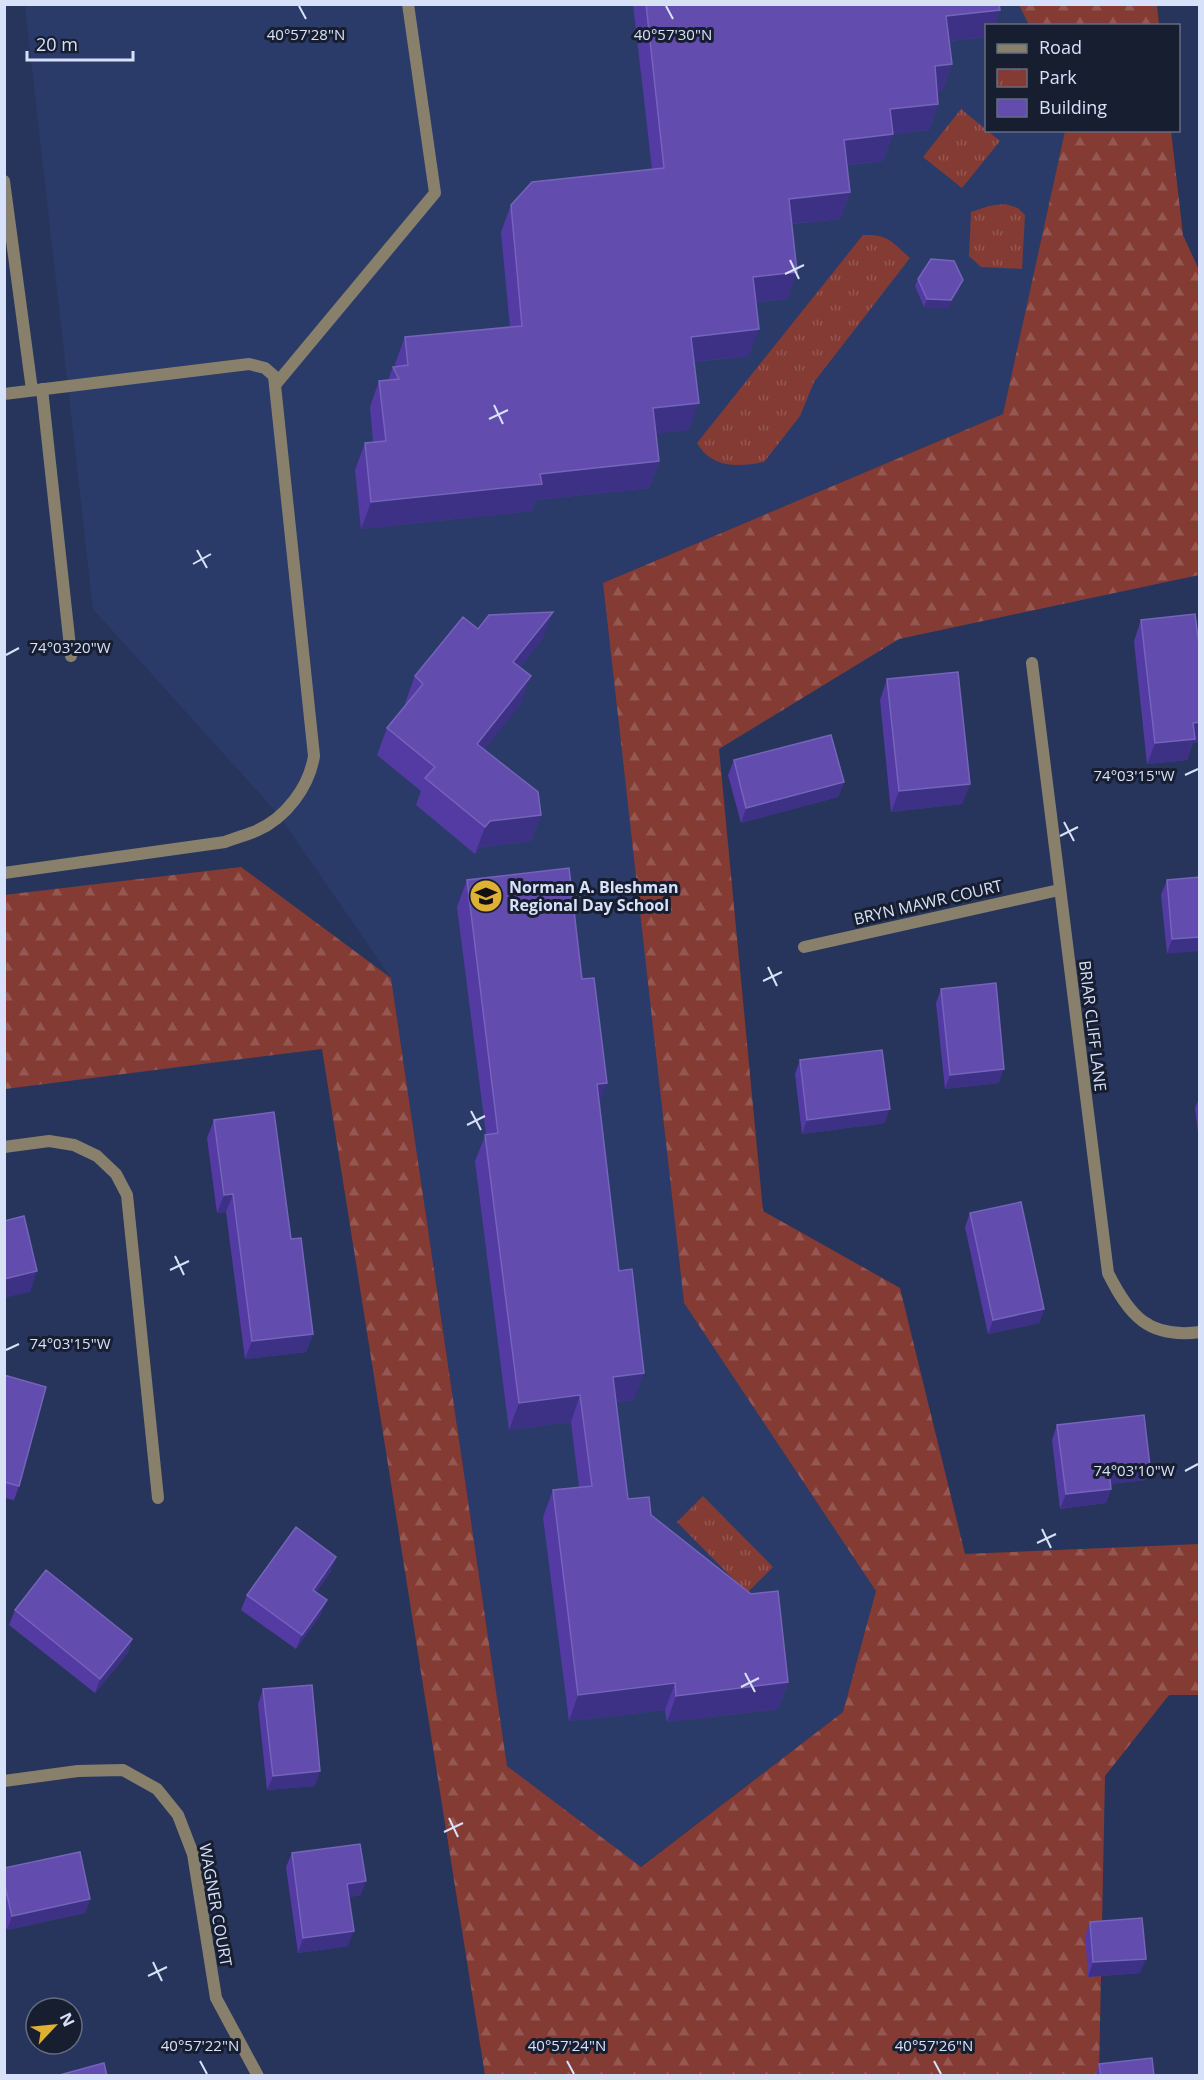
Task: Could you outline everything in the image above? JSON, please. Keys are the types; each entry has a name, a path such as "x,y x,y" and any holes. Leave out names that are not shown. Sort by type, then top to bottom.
{"street":[{"path":"276,384 435,193 408,4"},
{"path":"4,181 37,390 71,656"},
{"path":"4,394 249,364 265,368 274,376 314,756 311,772 300,795 279,815 258,830 225,842 4,873"},
{"name":"BRIAR CLIFF LANE","path":"1032,663 1108,1273 1122,1300 1142,1321 1161,1331 1187,1334 1200,1332"},
{"name":"BRYN MAWR COURT","path":"804,947 1059,890"},
{"path":"4,1147 49,1141 74,1145 97,1156 116,1174 127,1195 158,1498"},
{"name":"WAGNER COURT","path":"4,1781 78,1770 123,1770 157,1789 178,1815 193,1854 216,1998 258,2076"}],"shaded area":[{"name":"Norman A. Bleshman Regional Day School","path":"25,5 1019,5 1028,24 985,24 985,132 1065,132 1003,414 603,583 684,1303 876,1591 843,1712 640,1867 507,1766 391,978 279,815 93,609"}],"green space":[{"path":"1019,5 1157,5 1159,24 1028,24"},
{"path":"961,109 985,129 985,132 989,132 1000,141 962,188 923,157"},
{"path":"1065,132 1171,132 1183,235 1199,270 1199,575 899,639 719,749 763,1211 900,1288 965,1554 1199,1544 1199,1695 1169,1695 1105,1776 1099,2075 485,2075 322,1049 5,1089 4,895 241,867 391,978 507,1766 641,1867 843,1712 876,1591 684,1303 603,583 1003,414"},
{"path":"1005,204 1018,208 1025,215 1022,269 981,267 969,256 971,212"},
{"path":"863,235 884,238 894,243 910,258 814,382 800,416 764,462 736,465 710,458 697,443"},
{"path":"703,1496 773,1567 747,1593 677,1522"}],"building":[{"path":"646,4 999,4 1000,10 946,16 952,64 935,66 938,104 890,109 893,134 844,140 850,192 789,199 797,272 753,277 759,329 691,337 699,403 653,408 659,461 540,474 542,484 371,502 365,443 386,441 379,381 399,379 393,367 408,365 405,337 522,326 511,205 532,182 664,168"},
{"path":"931,259 954,261 963,280 951,300 927,299 918,279"},
{"path":"553,612 513,662 531,676 477,744 538,792 541,815 490,821 485,827 425,778 435,767 387,728 423,684 415,676 463,617 478,629 489,615"},
{"path":"1195,614 1200,653 1200,722 1193,723 1195,739 1155,743 1141,620"},
{"path":"958,672 970,784 899,791 887,679"},
{"path":"831,735 844,782 746,808 734,760"},
{"path":"569,868 582,979 594,978 607,1083 597,1084 619,1271 632,1269 644,1373 613,1377 628,1499 649,1497 651,1515 751,1594 778,1591 788,1682 676,1696 675,1683 578,1695 553,1490 592,1486 580,1395 519,1403 485,1135 498,1133 467,880"},
{"path":"1200,877 1200,937 1172,939 1167,880"},
{"path":"996,983 1004,1069 950,1075 941,989"},
{"path":"882,1050 890,1109 807,1120 800,1060"},
{"path":"274,1112 291,1239 301,1238 313,1334 252,1341 233,1194 224,1195 214,1120"},
{"path":"1021,1202 1044,1309 993,1320 970,1213"},
{"path":"24,1216 37,1271 4,1279 4,1221"},
{"path":"4,1375 46,1387 19,1486 4,1482"},
{"path":"1144,1415 1150,1466 1109,1471 1111,1489 1066,1494 1057,1425"},
{"path":"296,1527 336,1557 313,1590 327,1600 302,1635 247,1595"},
{"path":"46,1570 132,1639 100,1679 15,1610"},
{"path":"312,1685 320,1771 273,1776 263,1689"},
{"path":"360,1844 366,1881 347,1884 354,1931 303,1938 292,1853"},
{"path":"80,1852 90,1899 12,1916 4,1882 4,1868"},
{"path":"1142,1918 1146,1959 1093,1962 1090,1922"},
{"path":"1152,2058 1154,2076 1101,2076 1099,2064"},
{"path":"104,2063 107,2076 56,2076"}],"place":[{"name":"Norman A. Bleshman Regional Day School","path":"486,896"}]}
